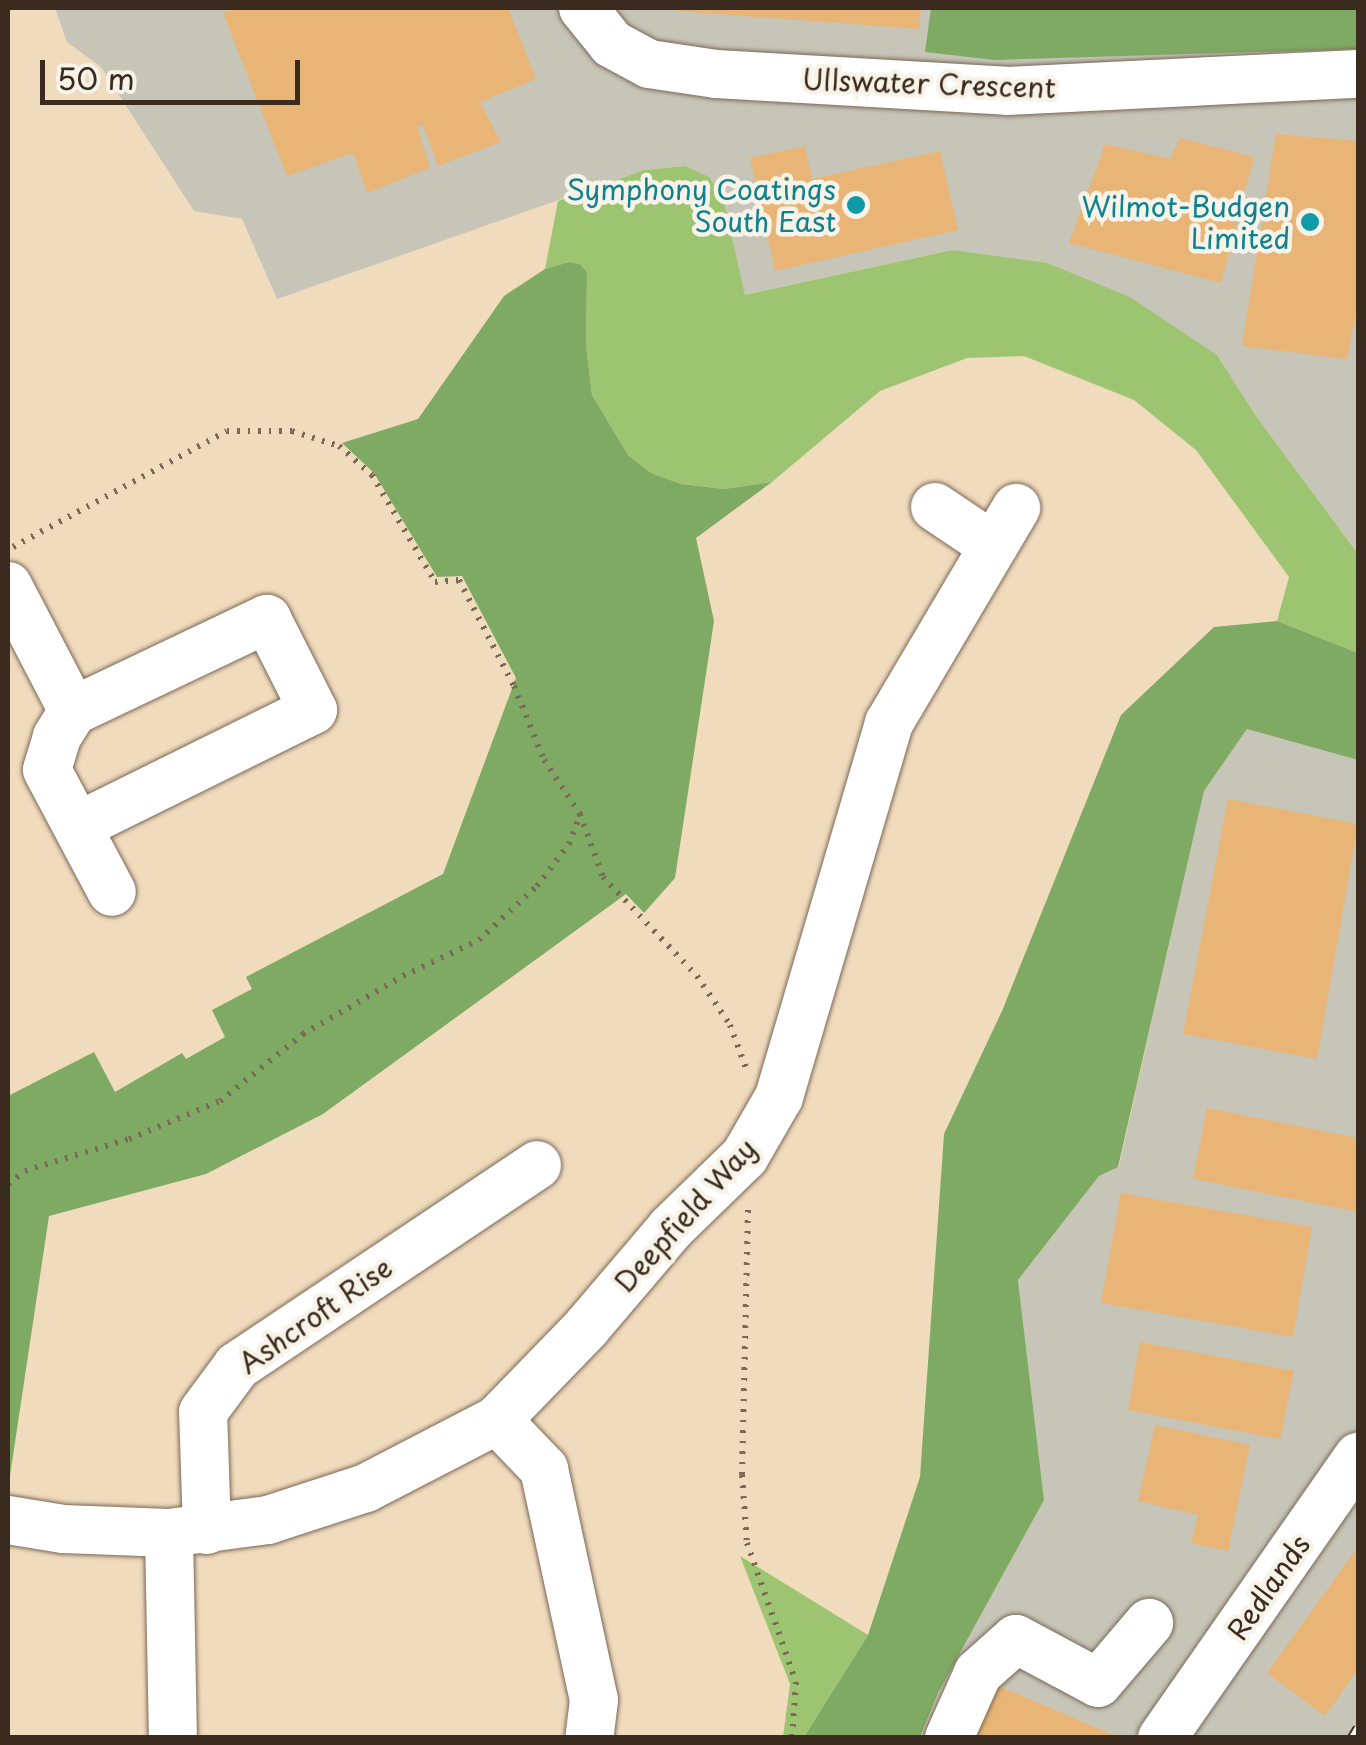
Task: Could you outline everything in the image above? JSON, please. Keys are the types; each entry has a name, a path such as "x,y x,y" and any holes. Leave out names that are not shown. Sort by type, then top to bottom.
{"street":[{"name":"Ullswater Crescent","path":"584,8 612,44 649,64 716,74 1006,91 1358,74"},
{"name":"Deepfield Way","path":"8,1520 63,1529 188,1531 268,1520 366,1488 497,1420 586,1328 671,1228 745,1156 778,1097 890,724 1005,527 935,507"},
{"path":"8,586 73,711"},
{"path":"78,826 313,710 267,619 73,711 57,737 47,770 112,892"},
{"name":"Ashcroft Rise","path":"173,1738 188,1531 203,1412 237,1366 538,1165"},
{"path":"497,1420 544,1469 594,1700 589,1738"},
{"name":"Redlands","path":"1169,1727 1358,1457"},
{"path":"949,1738 978,1673 1016,1638 1098,1683 1149,1624"}],"path":[{"path":"8,550 227,430 292,431 338,446 372,475 435,582 459,580 514,686 544,760 580,814 604,877 697,976 730,1024 746,1066 746,1084"},
{"path":"8,1184 25,1171 128,1139 220,1101 302,1034 403,976 479,940 537,886 569,844 580,814"},
{"path":"745,1156 751,1254 742,1475 748,1543 796,1682 792,1738"}],"shaded area":[{"path":"55,8 1358,8 1358,554 1256,416 1217,355 952,250 745,295 723,197 685,166 644,170 277,299 242,219 194,211 101,67 67,42"},
{"path":"1247,729 1358,760 1358,1737 920,1738 938,1693 1044,1500 1018,1280 1099,1176 1119,1166 1204,791"}],"green space":[{"path":"931,8 1358,8 1358,49 995,60 925,52"},
{"path":"685,166 709,177 723,197 745,295 952,250 1047,263 1130,297 1217,355 1256,416 1358,554 1358,653 1277,621 1289,577 1196,450 1134,400 1024,356 967,358 880,391 772,482 724,489 681,484 651,473 628,455 592,395 586,345 587,273 569,262 545,269 558,201 644,170"},
{"path":"569,262 581,265 587,273 586,345 592,395 628,455 651,473 681,484 724,489 772,482 696,538 714,621 675,878 644,913 626,894 323,1114 206,1174 49,1216 8,1489 8,1096 94,1052 115,1092 182,1053 186,1059 225,1037 212,1010 252,989 246,977 443,874 516,678 462,576 437,577 374,473 342,443 418,419 504,296 545,269"},
{"path":"1277,621 1358,653 1358,760 1247,729 1204,791 1118,1167 1099,1176 1018,1280 1044,1500 938,1693 920,1737 804,1737 868,1635 920,1477 944,1134 1002,1011 1121,715 1214,627"},
{"path":"740,1556 868,1635 804,1737 783,1737 790,1684"}],"building":[{"path":"237,8 508,8 536,79 480,102 501,142 438,166 423,125 417,126 430,168 367,193 353,153 287,176 223,13"},
{"path":"677,8 921,8 919,29"},
{"name":"Wilmot-Budgen Limited","path":"1276,134 1358,141 1358,302 1347,359 1242,346"},
{"path":"1180,138 1254,157 1221,283 1069,243 1105,144 1170,159"},
{"name":"Symphony Coatings South East","path":"805,146 812,179 940,151 958,230 775,271 750,158"},
{"path":"1228,799 1358,824 1317,1059 1183,1034"},
{"path":"1207,1108 1358,1138 1358,1212 1193,1179"},
{"path":"1121,1193 1312,1227 1293,1337 1101,1303"},
{"path":"1140,1342 1294,1371 1280,1439 1128,1410"},
{"path":"1155,1425 1250,1445 1228,1551 1191,1543 1198,1515 1138,1501"},
{"path":"1358,1547 1358,1669 1325,1716 1267,1673"},
{"path":"985,1680 1111,1734 1110,1738 960,1738"}],"railway":[{"path":"1352,1738 1358,1728"}],"place":[{"name":"Symphony Coatings South East","path":"856,205"},
{"name":"Wilmot-Budgen Limited","path":"1310,222"}]}
